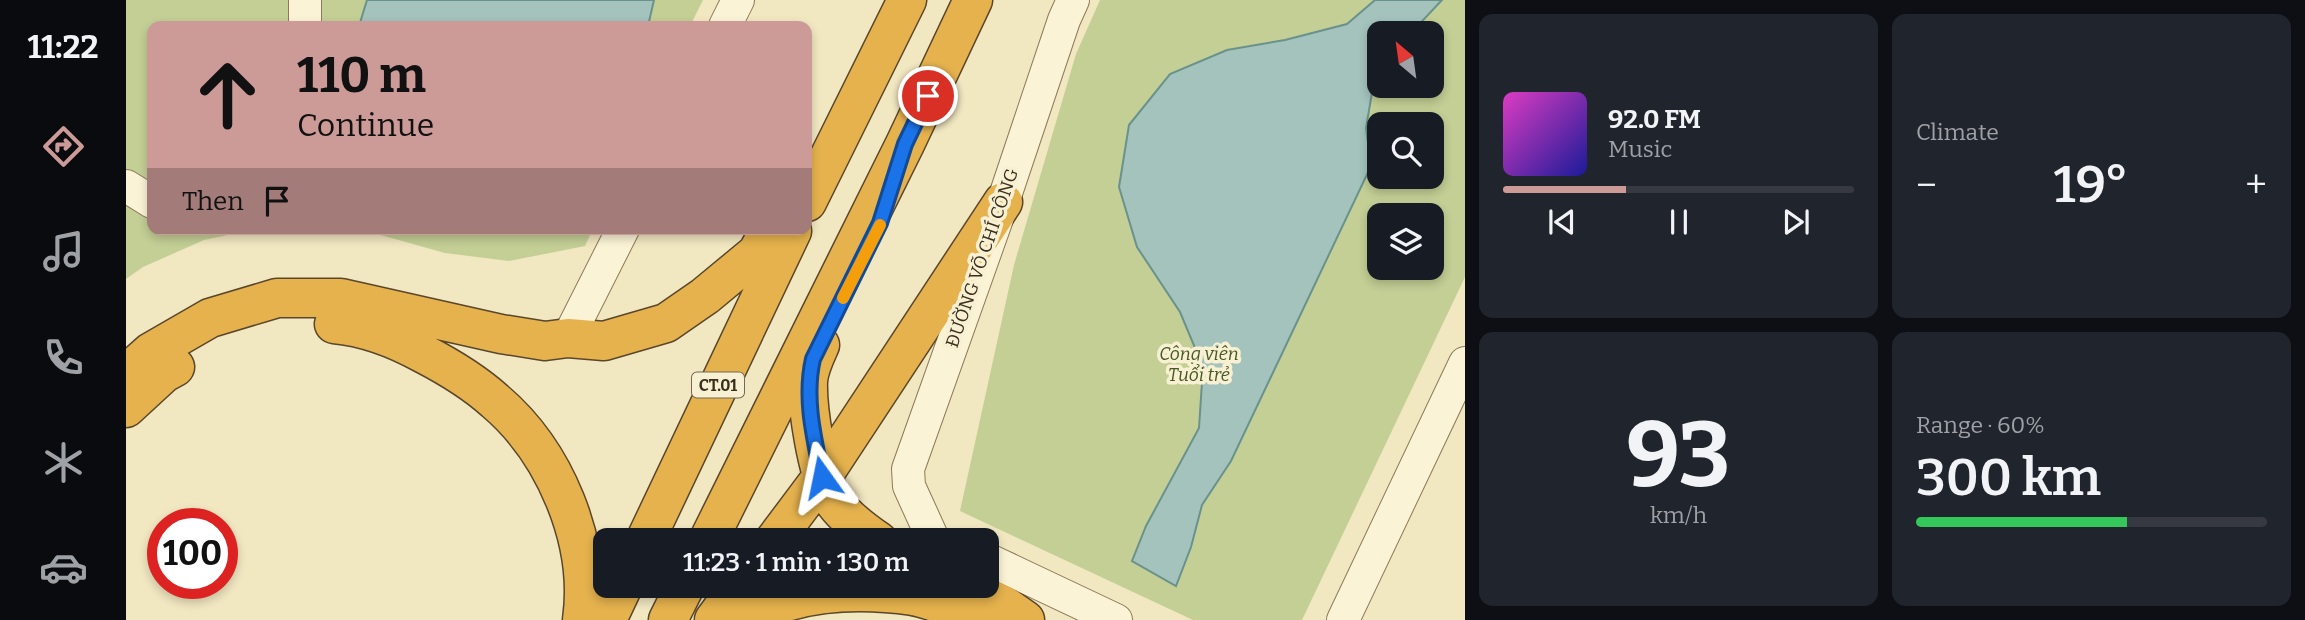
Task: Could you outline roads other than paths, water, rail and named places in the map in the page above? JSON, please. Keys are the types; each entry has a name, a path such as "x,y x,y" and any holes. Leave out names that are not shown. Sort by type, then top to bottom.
{"highway":[{"path":"812,154 854,69 905,0"},
{"path":"812,192 905,0"},
{"path":"714,528 905,144 973,0"},
{"path":"860,528 831,498 822,477 813,437 808,380 813,359 880,223 905,144"},
{"path":"784,528 822,477 1003,202"},
{"path":"126,374 150,352 210,318 276,298 341,298 501,334 545,341 568,338 604,341 666,323 705,296 757,253 768,235"},
{"name":"CT.01","path":"651,528 790,235"},
{"path":"126,408 164,373 217,342 278,323 338,324 394,338 444,364 496,401 534,444 567,503 583,555 582,620"},
{"path":"744,620 762,609 809,595 851,592 915,597 979,620"},
{"path":"607,620 617,598"},
{"path":"668,620 679,598"},
{"path":"714,620 730,598"},
{"path":"988,598 1025,620"}],"street":[{"path":"304,21 305,0"},
{"path":"728,21 738,0"},
{"name":"ĐƯỜNG VÕ CHÍ CÔNG","path":"928,528 909,486 908,469 1073,0"},
{"path":"126,186 147,199"},
{"path":"568,338 620,235"},
{"path":"1343,620 1465,363"},
{"path":"999,565 1116,620"}],"water":[{"path":"367,0 654,0 649,21 361,21"},
{"path":"1375,0 1442,0 1422,21 1367,21 1367,98 1371,98 1366,128 1367,174 1231,461 1202,505 1191,547 1176,586 1132,561 1146,526 1199,428 1203,367 1180,312 1137,247 1119,187 1129,125 1170,74 1227,50 1285,40 1347,24"}],"park label":[{"name":"Công viên Tuổi trẻ","path":"1199,364"}]}
